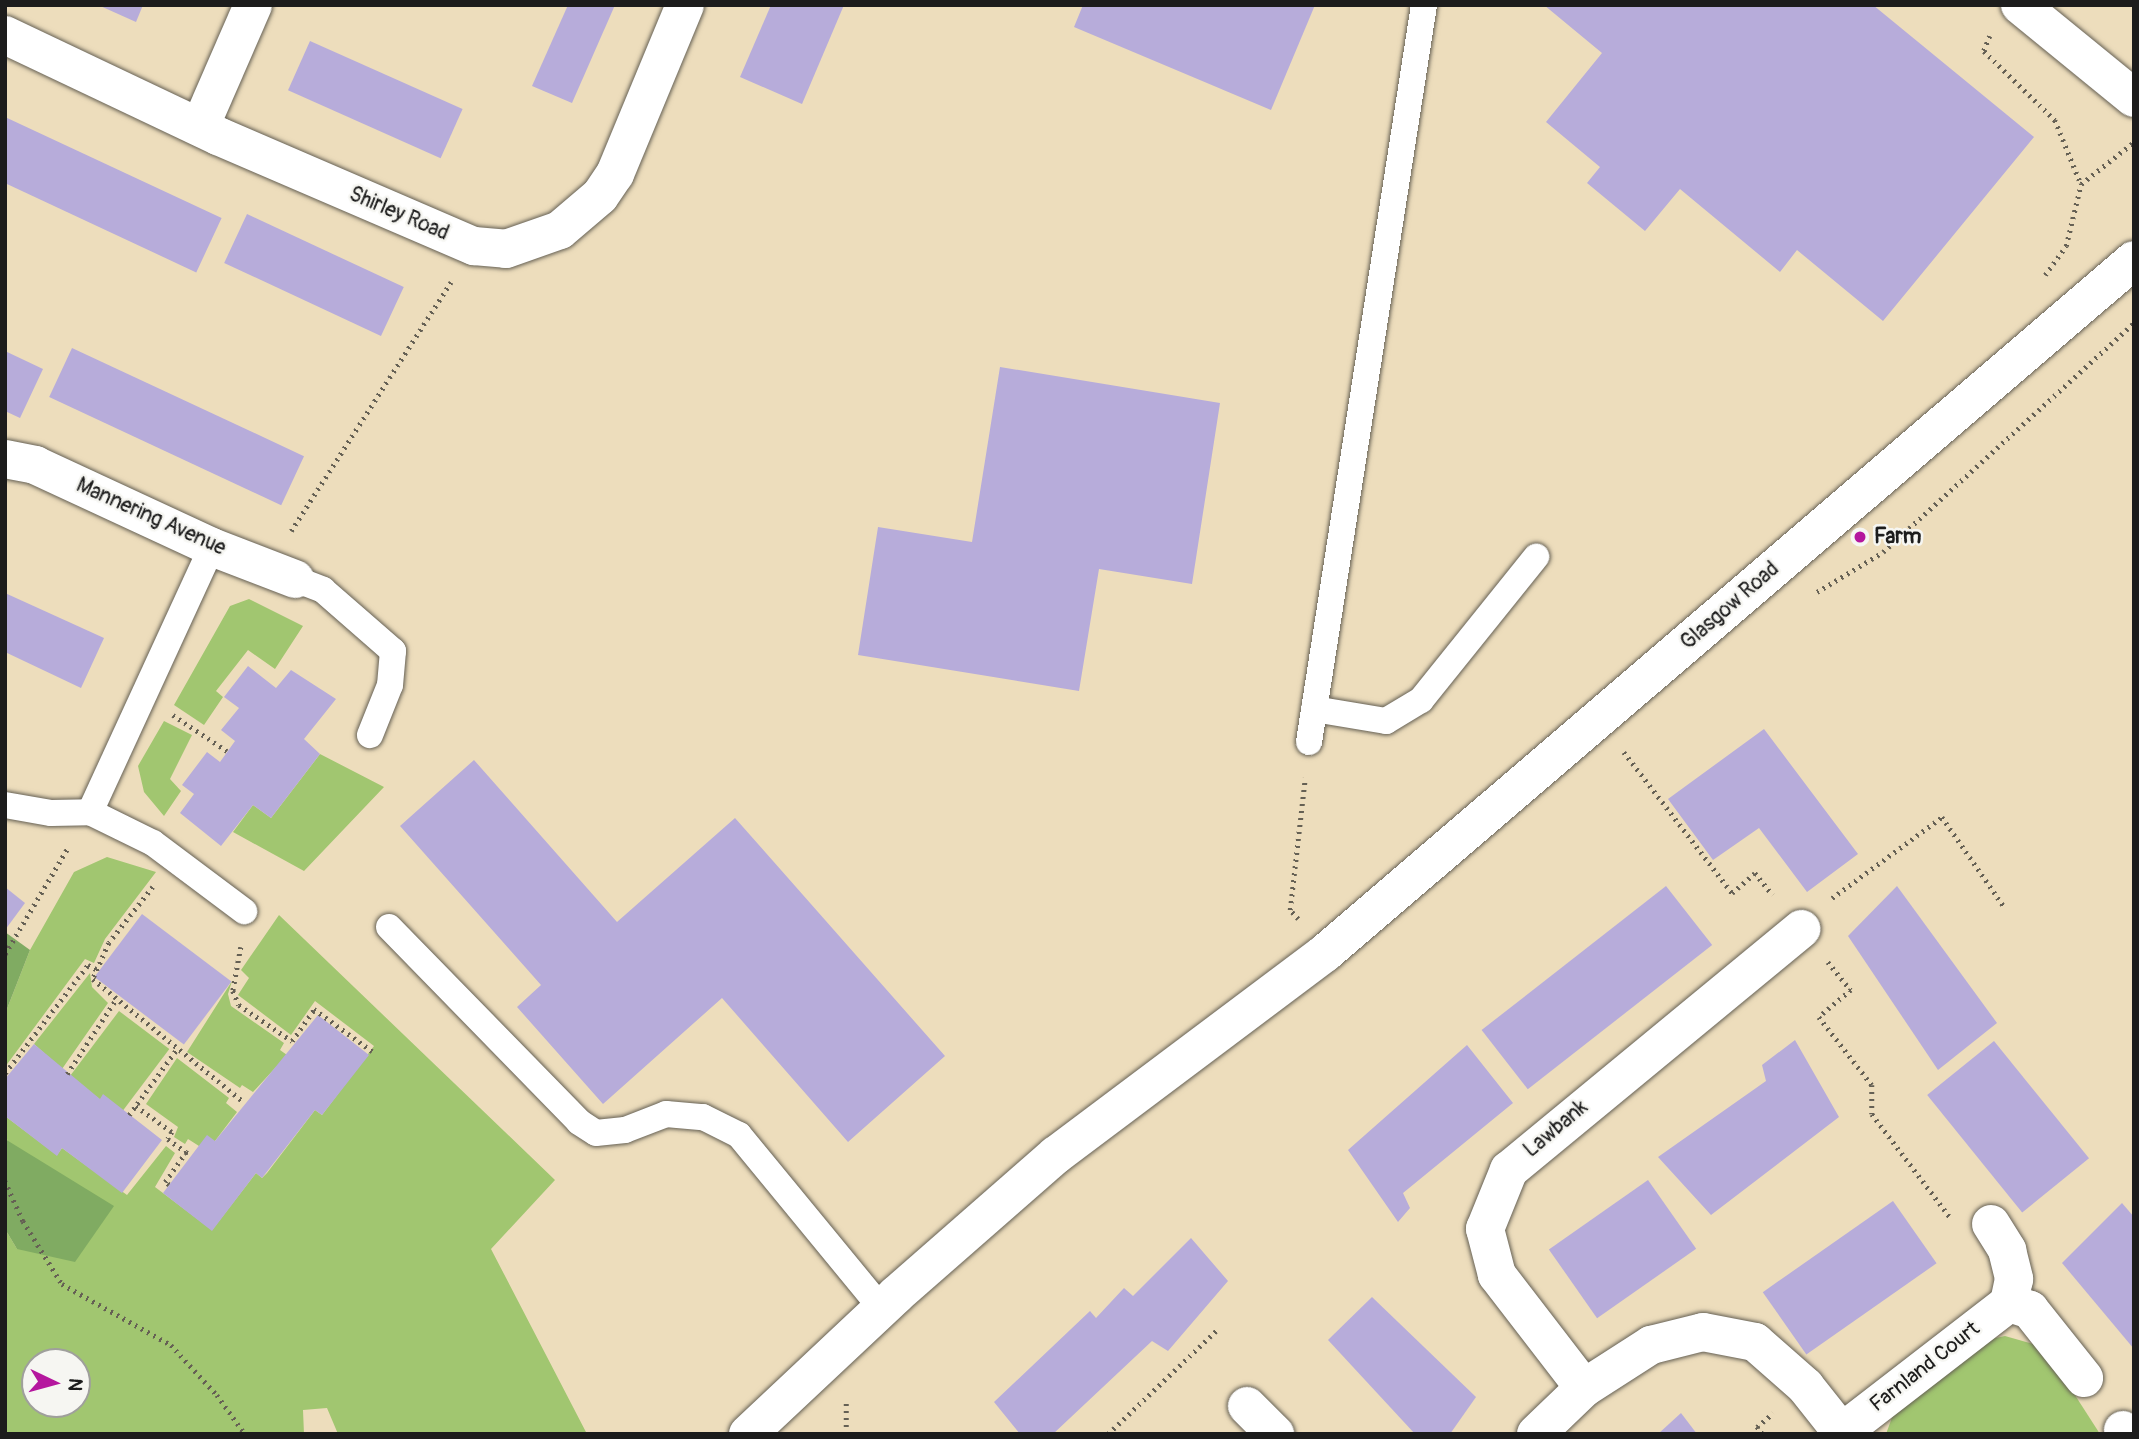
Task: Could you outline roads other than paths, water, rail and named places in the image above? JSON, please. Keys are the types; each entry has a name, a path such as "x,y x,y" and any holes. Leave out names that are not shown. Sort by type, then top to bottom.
{"main road":[{"path":"200,127 253,5"},
{"name":"Shirley Road","path":"5,35 200,127 474,246 506,249 536,241 582,215 600,195 615,174 685,5"},
{"path":"2006,17 2134,98"},
{"name":"Glasgow Road","path":"748,1434 882,1309 1056,1155 1325,953 2134,260"},
{"name":"Mannering Avenue","path":"5,459 35,465 212,547 282,573"},
{"name":"Lawbank","path":"1584,1388 1497,1275 1485,1229 1509,1170 1801,929"},
{"path":"1991,1224 2007,1250 2014,1279 2009,1303 2030,1310 2084,1378"},
{"name":"Farnland Court","path":"1842,1433 2009,1303"},
{"path":"1536,1434 1584,1388 1651,1345 1703,1332 1755,1342 1805,1386 1842,1433"},
{"path":"1247,1406 1275,1434"}],"lane":[{"path":"1309,742 1424,5"},
{"path":"90,812 212,547"},
{"path":"1314,709 1386,720 1421,700 1536,557"},
{"path":"282,573 323,590 393,651 390,685 370,735"},
{"path":"5,805 51,813 90,812 153,842 244,911"},
{"path":"388,927 579,1122 596,1133 625,1130 666,1114 703,1117 740,1135 882,1309"}],"place":[{"name":"Farm","path":"1860,537"}]}
